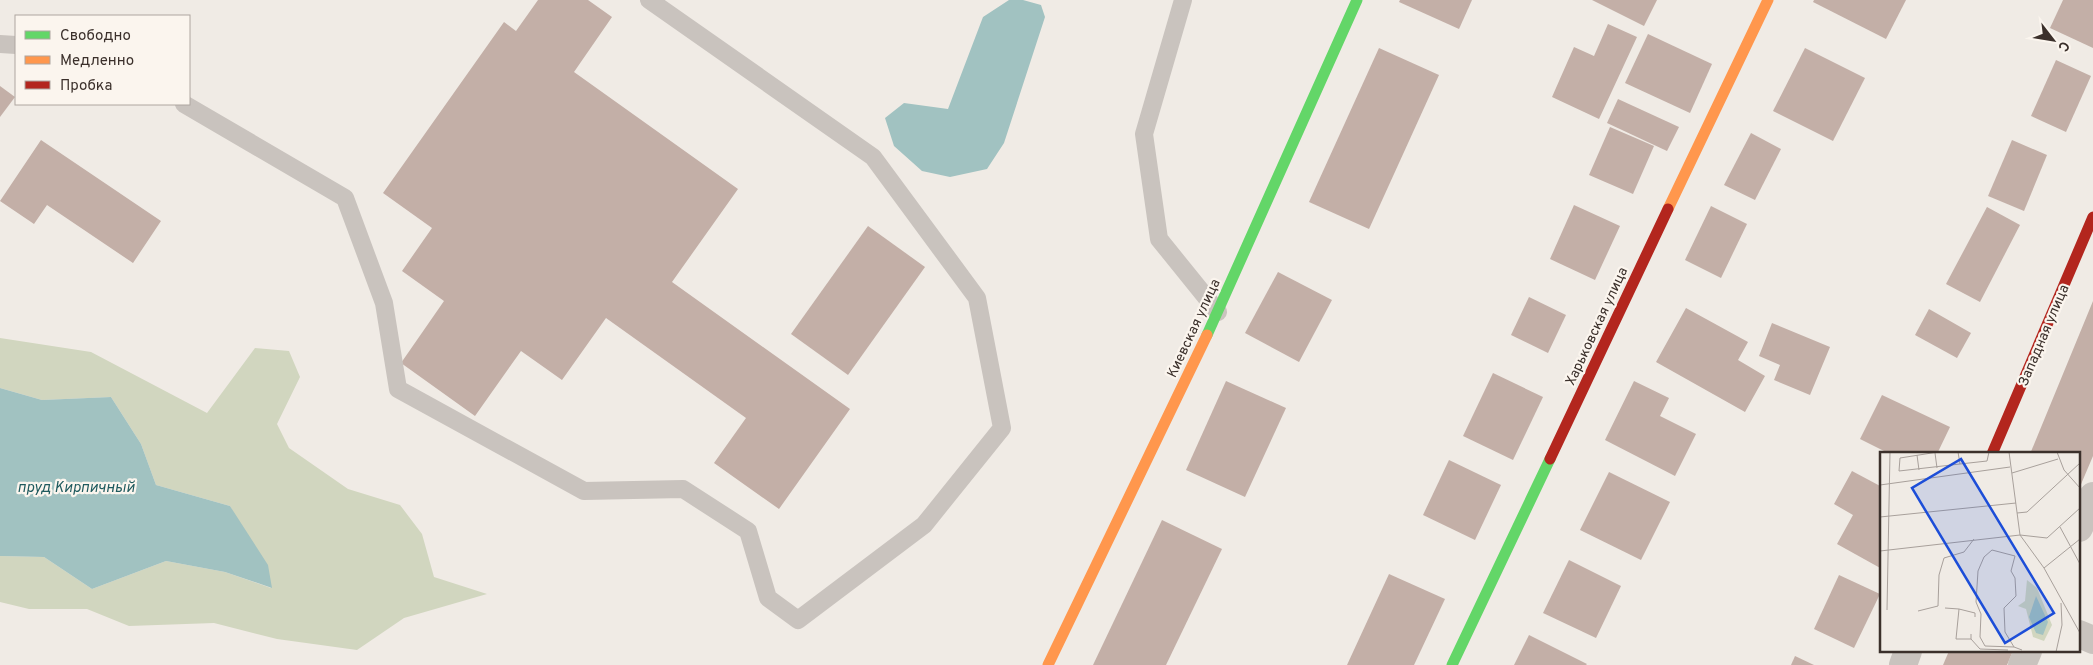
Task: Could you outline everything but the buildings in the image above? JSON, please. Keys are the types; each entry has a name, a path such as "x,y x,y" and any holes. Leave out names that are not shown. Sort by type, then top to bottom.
{"street":[{"name":"Киевская улица","path":"1048,665 1218,312 1357,0"},
{"name":"Харьковская улица","path":"1452,665 1768,0"},
{"name":"Западная улица","path":"1993,452 2093,217"},
{"path":"2080,526 2093,496"},
{"path":"2080,634 2093,640"},
{"path":"1903,665 1908,652"},
{"path":"2022,665 2028,652"}],"lane":[{"path":"186,105 344,198 384,303 398,389 584,491 683,489 748,531 768,598 798,620 924,525 1002,428 978,298 874,157 649,0"},
{"path":"1183,0 1144,134 1158,240 1218,312"},
{"path":"0,44 15,45"}],"green space":[{"path":"0,338 91,352 207,413 255,348 289,351 300,377 277,424 289,448 348,489 400,505 422,534 434,577 487,594 404,618 357,650 277,639 214,623 129,626 87,609 29,609 0,602 0,556 44,557 92,589 166,561 225,572 271,588 230,506 156,485 141,444 111,397 42,400 0,388"}],"water":[{"path":"1009,0 1023,0 1041,5 1045,17 1004,143 987,169 950,177 922,171 894,146 885,118 904,103 948,109 983,17"},
{"name":"пруд Кирпичный","path":"0,388 42,400 111,397 141,444 156,485 230,506 268,565 272,588 225,572 166,561 92,589 44,557 0,556"}],"traffic: fast":[{"path":"1207,335 1357,0"},
{"path":"1452,665 1550,459"}],"traffic: slow":[{"path":"1668,209 1768,0"},
{"path":"1048,665 1207,335"}],"traffic: jam":[{"path":"1550,459 1668,209"},
{"path":"1993,452 2093,217"}]}
